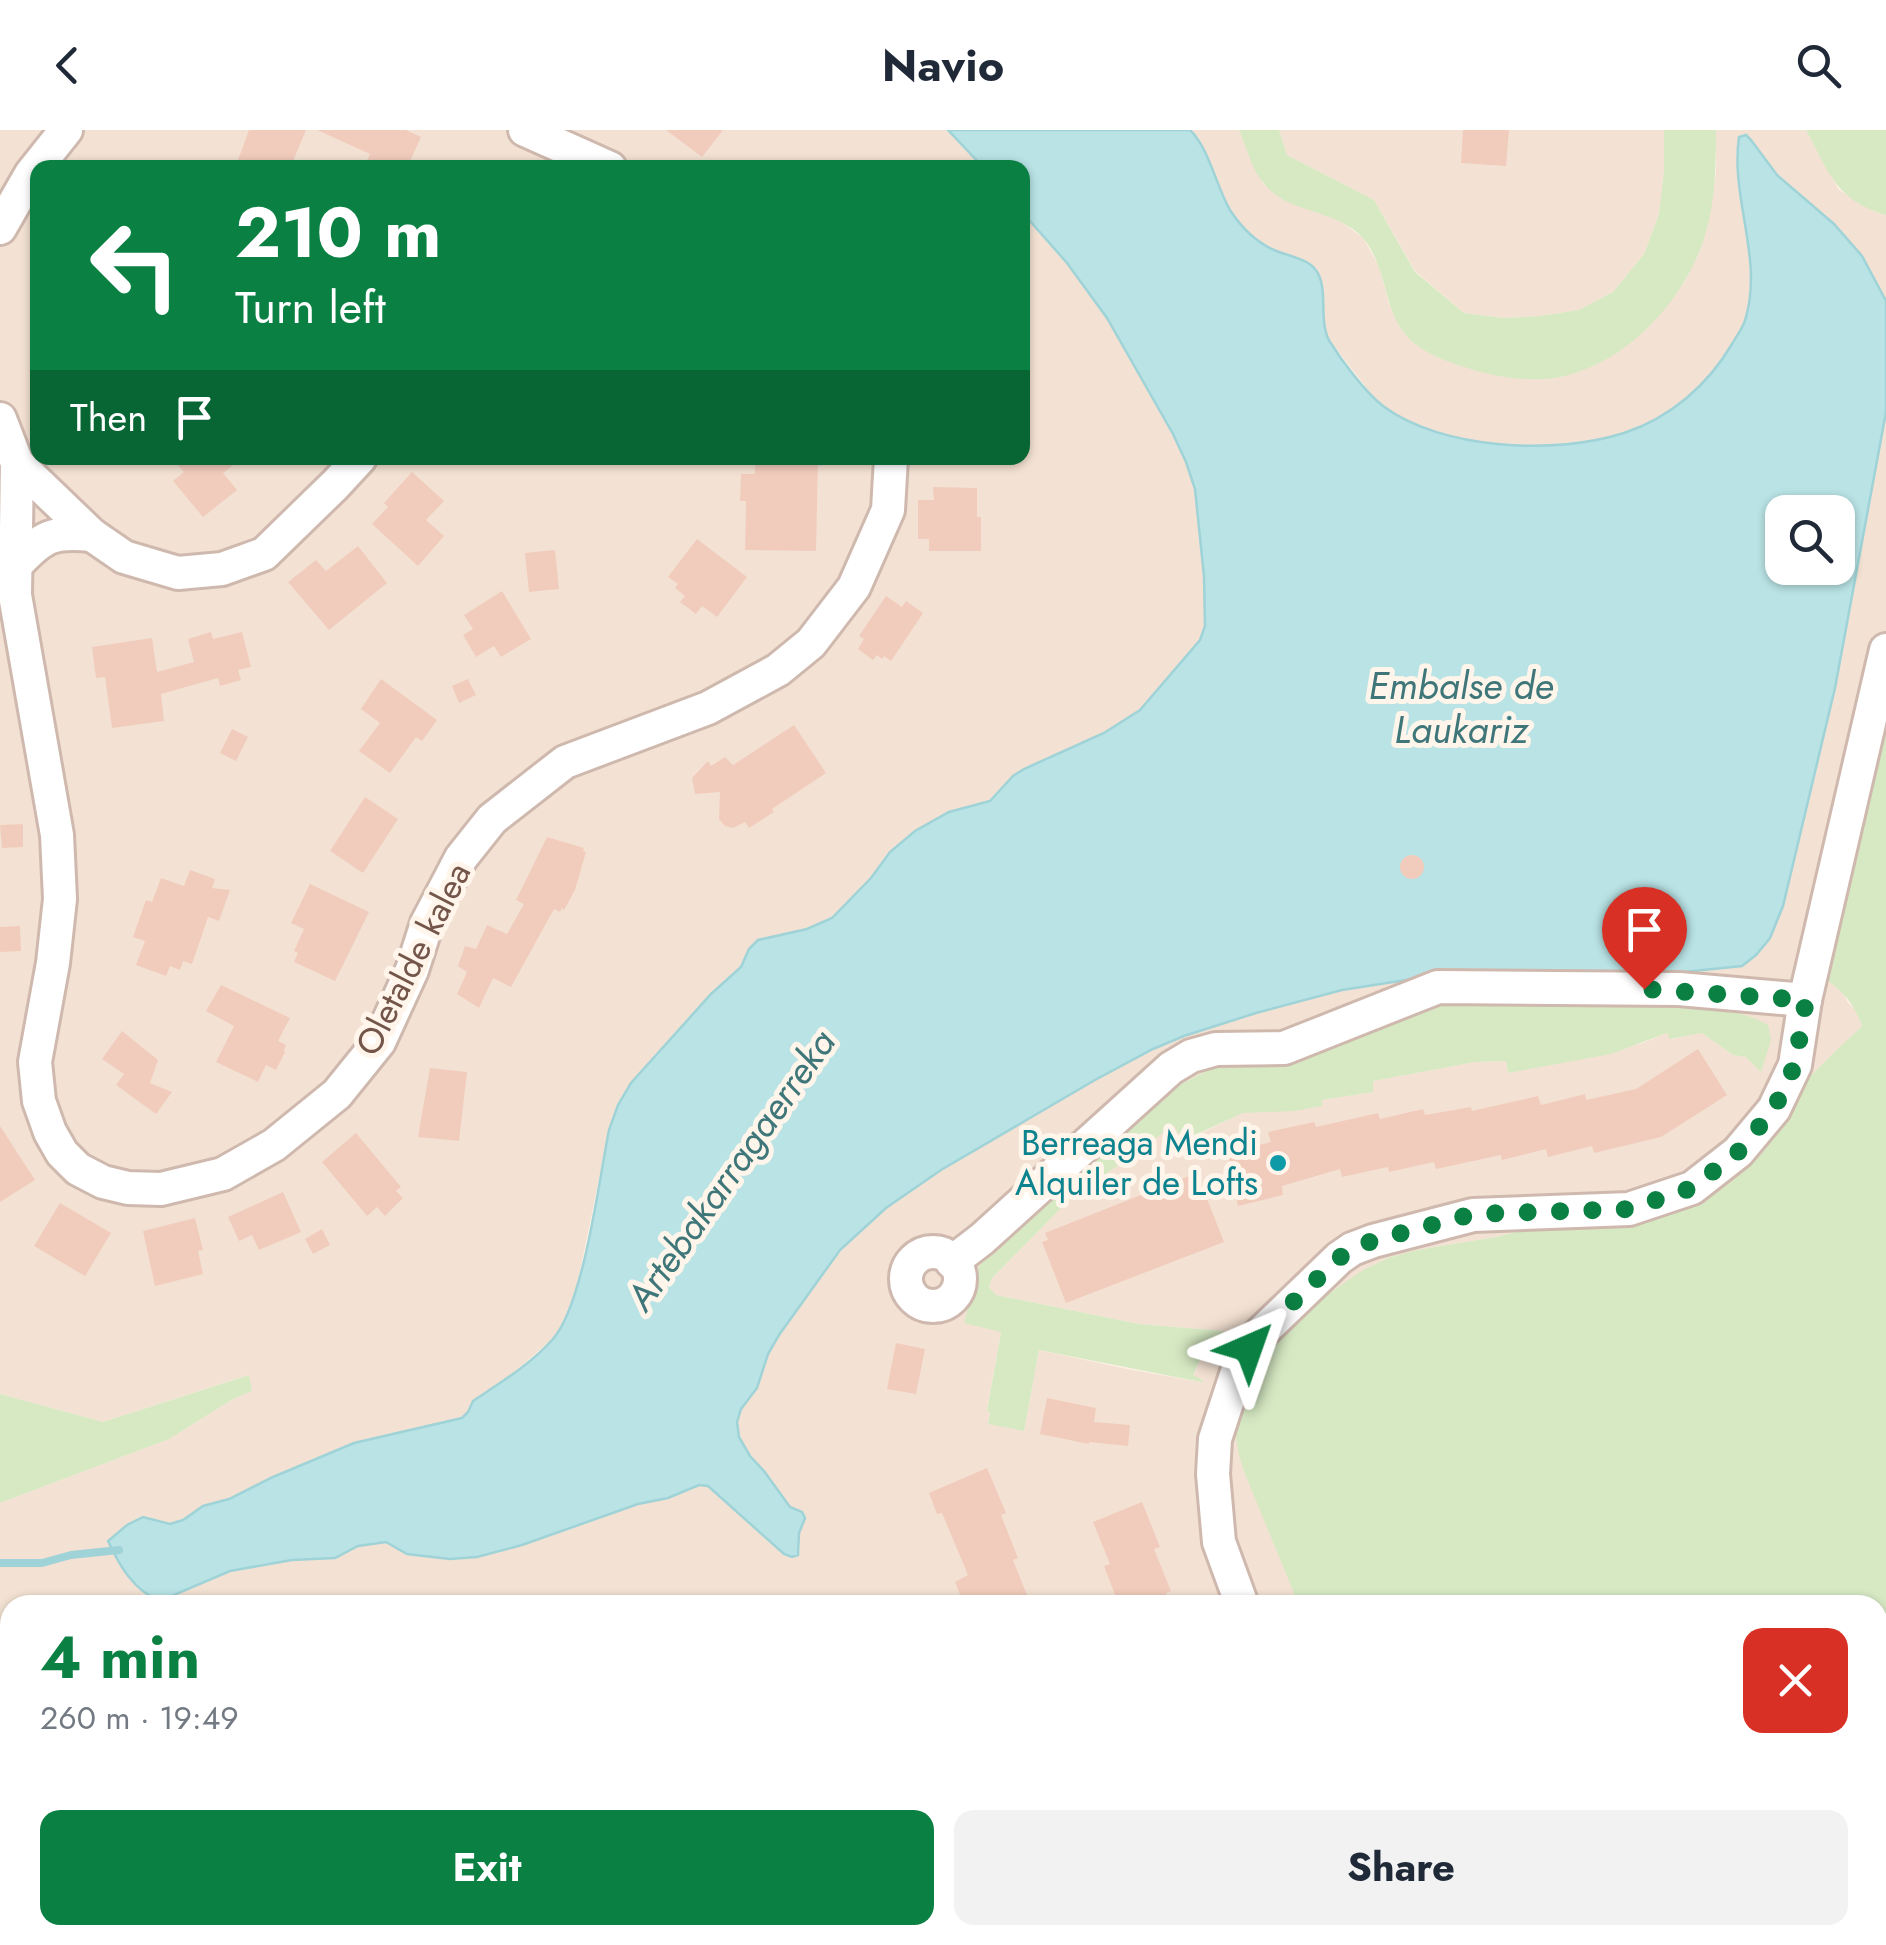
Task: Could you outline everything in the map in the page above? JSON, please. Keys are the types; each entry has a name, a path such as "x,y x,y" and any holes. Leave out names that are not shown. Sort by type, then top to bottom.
{"street":[{"path":"42,160 66,130"},
{"path":"526,130 592,160"},
{"path":"0,228 30,176"},
{"name":"Oletalde kalea","path":"0,420 17,462 15,595 57,835 60,900 54,963 35,1062 39,1101 62,1153 78,1169 103,1182 128,1188 160,1189 223,1174 274,1145 337,1094 379,1042 412,970 427,923 461,858 492,819 565,762 708,708 778,670 812,643 854,587 868,556 888,510 891,465"},
{"path":"17,462 92,536 124,558 178,573 222,570 264,554 354,465"},
{"path":"16,565 44,538 67,532 92,536"},
{"path":"1238,1595 1219,1542 1213,1474 1215,1439 1249,1348 1339,1258 1372,1241 1473,1214 1629,1209 1685,1192 1738,1152 1774,1109 1795,1065 1806,1000 1886,650"},
{"path":"952,1262 1171,1068 1192,1056 1216,1049 1284,1048 1438,987 1679,990 1806,1000"}],"shaded area":[{"path":"0,130 948,130 976,160 30,160 30,465 1030,465 1030,221 1107,318 1173,434 1195,489 1206,626 1200,640 1140,710 1104,733 1024,769 990,801 949,812 890,852 832,918 807,929 758,940 749,949 741,967 711,994 631,1083 618,1105 609,1130 576,1291 556,1336 506,1379 473,1401 462,1418 354,1443 229,1499 203,1506 183,1520 170,1524 155,1519 159,1595 0,1595 0,1503 169,1439 252,1391 248,1375 103,1422 0,1394"},
{"path":"1190,130 1239,130 1264,185 1336,218 1363,238 1379,266 1389,304 1435,356 1486,373 1562,377 1600,362 1656,319 1684,282 1707,228 1716,172 1716,130 1806,130 1839,190 1886,215 1886,301 1862,256 1834,224 1777,175 1746,135 1739,137 1736,154 1751,291 1746,321 1723,359 1696,390 1667,413 1606,439 1541,445 1468,440 1431,430 1378,403 1328,338 1323,293 1305,262 1271,249 1245,231 1217,184 1199,138"},
{"path":"1279,130 1664,130 1659,214 1644,254 1613,292 1579,310 1504,318 1464,313 1415,271 1374,200 1287,155"},
{"path":"1886,412 1886,668 1870,796 1826,980 1842,990 1862,1026 1778,1118 1745,1170 1725,1188 1709,1195 1565,1219 1496,1237 1417,1250 1373,1265 1327,1295 1256,1364 1289,1578 1295,1595 173,1595 230,1571 292,1560 335,1558 358,1546 387,1542 408,1554 450,1559 668,1498 699,1485 708,1485 729,1504 800,1551 802,1512 791,1507 750,1456 739,1437 737,1422 741,1409 757,1388 779,1335 840,1250 886,1208 941,1170 1153,1049 1256,1013 1342,990 1432,976 1742,966 1835,688","holes":["1460,1000 1688,1006 1729,1011 1746,1057 1733,1055 1702,1033 1671,1039 1667,1033 1640,1044 1508,1072 1506,1061 1475,1062 1372,1081 1372,1092 1321,1100 1322,1105 1243,1113 1195,1136 1196,1143 1175,1124 1067,1202 992,1278 989,1287 996,1295 1139,1324 1222,1331 1215,1352 1206,1348 1193,1376 1203,1380 1039,1350 1024,1431 988,1423 1001,1331 980,1266 1170,1090 1210,1069 1300,1059"]}],"green space":[{"path":"1239,130 1279,130 1287,155 1374,200 1415,272 1464,313 1504,318 1540,316 1579,310 1613,292 1644,254 1659,214 1664,130 1716,130 1712,206 1700,250 1678,292 1628,345 1587,369 1565,376 1507,377 1438,357 1406,335 1391,307 1377,261 1359,234 1275,194 1257,173"},
{"path":"1806,130 1886,130 1886,215 1845,193 1828,172"},
{"path":"1886,668 1886,1595 1295,1595 1245,1474 1234,1426 1256,1364 1327,1295 1388,1258 1565,1219 1709,1195 1738,1176 1795,1094 1862,1026 1848,1000 1826,980 1838,905 1870,796"},
{"path":"1460,1000 1713,1008 1768,1025 1771,1040 1761,1072 1746,1057 1733,1055 1702,1033 1670,1039 1667,1033 1611,1054 1508,1073 1506,1061 1475,1062 1373,1081 1373,1092 1322,1100 1322,1106 1243,1113 1195,1135 1196,1144 1185,1146 1174,1125 1067,1202 992,1278 989,1287 996,1295 1139,1324 1223,1331 1215,1352 1206,1348 1193,1375 1204,1381 1039,1350 1024,1431 988,1424 1001,1332 964,1323 979,1266 1170,1090 1210,1069 1300,1059 1406,1013"},
{"path":"249,1375 252,1391 169,1439 0,1503 0,1394 103,1422"}],"water":[{"name":"Embalse de Laukariz","path":"948,130 1190,130 1202,147 1230,210 1244,228 1267,247 1315,269 1322,285 1324,324 1330,342 1354,376 1383,406 1436,432 1500,444 1566,444 1624,433 1657,419 1686,398 1722,359 1744,324 1751,272 1737,159 1739,137 1746,135 1777,175 1834,224 1862,256 1886,301 1886,412 1855,580 1855,495 1765,495 1765,585 1854,585 1835,688 1783,906 1770,938 1742,966 1645,976 1432,976 1342,990 1256,1013 1153,1049 941,1170 886,1208 840,1250 779,1335 757,1388 741,1409 737,1422 739,1437 750,1456 790,1507 802,1512 805,1518 799,1533 798,1555 784,1554 708,1486 699,1485 477,1557 450,1559 407,1554 386,1542 358,1546 335,1558 292,1560 230,1571 174,1595 148,1595 142,1591 128,1576 108,1541 127,1525 143,1517 170,1524 183,1520 203,1506 229,1499 354,1443 462,1418 473,1401 535,1357 564,1322 573,1298 589,1240 609,1130 618,1105 631,1083 711,994 741,967 749,949 758,940 807,929 832,918 890,852 915,831 949,812 990,801 1024,769 1104,733 1140,710 1200,640 1205,626 1204,576 1195,489 1173,434 1107,318 1030,221 1030,160 976,160"}],"building":[{"path":"249,130 306,130 293,160 238,160"},
{"path":"317,130 406,130 421,137 411,160 367,160 370,154"},
{"path":"666,130 723,130 702,157"},
{"path":"1463,130 1509,130 1506,166 1461,163"},
{"path":"178,465 233,465 223,473 237,490 203,517 173,481 184,472"},
{"path":"755,465 818,465 816,551 745,550 746,501 740,501 741,474 755,474"},
{"path":"412,472 444,501 426,520 444,536 418,566 372,524 388,507 384,503"},
{"path":"933,487 977,488 981,551 929,551 929,539 918,539 918,500 934,500"},
{"path":"697,539 747,577 717,617 702,606 696,614 680,602 685,596 668,577"},
{"path":"358,546 387,583 329,630 288,582 316,560 326,571"},
{"path":"555,550 559,589 529,592 525,553"},
{"path":"502,591 531,639 501,657 494,646 476,657 463,635 473,629 464,615"},
{"path":"886,596 902,607 906,601 923,613 891,661 877,655 873,660 858,649 864,639 859,636"},
{"path":"211,632 213,639 242,632 251,667 238,670 241,680 220,686 218,678 161,694 164,721 112,728 105,677 96,678 92,647 152,638 157,672 194,662 188,639"},
{"path":"381,679 437,720 422,741 416,737 390,773 359,751 380,723 361,709"},
{"path":"468,679 476,695 459,703 452,686"},
{"path":"794,725 826,773 749,828 745,822 733,828 725,826 719,819 720,792 695,794 692,778 708,761 711,766 725,757 733,765"},
{"path":"232,729 248,737 236,761 220,753"},
{"path":"365,797 398,819 363,873 330,851"},
{"path":"23,824 23,847 2,848 0,825"},
{"path":"547,837 584,848 575,890 564,910 554,909 511,987 493,978 479,1008 457,994 467,972 458,966 465,946 476,949 487,925 507,934 524,904 516,900"},
{"path":"1412,855 1424,867 1412,879 1400,867"},
{"path":"190,870 215,879 212,888 230,890 219,921 208,917 192,964 183,961 180,970 170,966 166,976 136,965 145,941 133,937 146,900 152,902 161,878 184,886"},
{"path":"310,884 369,912 335,981 294,962 298,953 294,951 304,929 291,923"},
{"path":"20,926 21,951 0,952 0,927"},
{"path":"221,985 290,1018 278,1041 286,1045 276,1070 266,1065 258,1082 216,1062 234,1026 206,1011"},
{"path":"122,1031 158,1060 150,1083 172,1092 156,1114 116,1085 124,1074 102,1059"},
{"path":"1698,1049 1727,1095 1661,1137 1594,1153 1592,1146 1548,1157 1546,1149 1436,1169 1434,1162 1342,1177 1340,1169 1282,1186 1283,1195 1238,1206 1228,1153 1271,1142 1268,1132 1314,1122 1316,1127 1378,1113 1380,1119 1423,1109 1425,1115 1471,1107 1472,1111 1538,1096 1541,1105 1585,1094 1586,1100 1636,1089"},
{"path":"430,1068 467,1072 459,1141 418,1137"},
{"path":"0,1126 35,1180 0,1202"},
{"path":"356,1133 401,1187 396,1191 403,1198 385,1216 377,1207 367,1216 322,1162"},
{"path":"1194,1174 1224,1242 1066,1303 1042,1242 1048,1240 1045,1233"},
{"path":"283,1192 301,1232 259,1250 252,1235 239,1241 228,1217"},
{"path":"60,1203 111,1233 85,1276 34,1246"},
{"path":"195,1218 203,1250 198,1251 203,1274 155,1286 143,1231"},
{"path":"322,1229 330,1245 313,1254 305,1239"},
{"path":"896,1343 925,1349 916,1394 887,1389"},
{"path":"1047,1398 1096,1408 1094,1422 1130,1425 1128,1446 1089,1444 1040,1434"},
{"path":"987,1468 1006,1513 1001,1515 1027,1595 960,1595 955,1582 968,1575 942,1513 937,1514 929,1493"},
{"path":"1142,1502 1160,1547 1154,1549 1171,1591 1167,1595 1115,1595 1104,1566 1110,1564 1093,1522"}],"waterway":[{"name":"Artebakarragaerreka","path":"0,1563 42,1563 71,1555 119,1550"}],"place":[{"name":"Berreaga Mendi Alquiler de Lofts","path":"1278,1163"}],"route":[{"path":"1249,1348 1352,1249 1473,1214 1629,1209 1685,1192 1738,1152 1774,1109 1795,1065 1806,1000 1644,989"}]}
